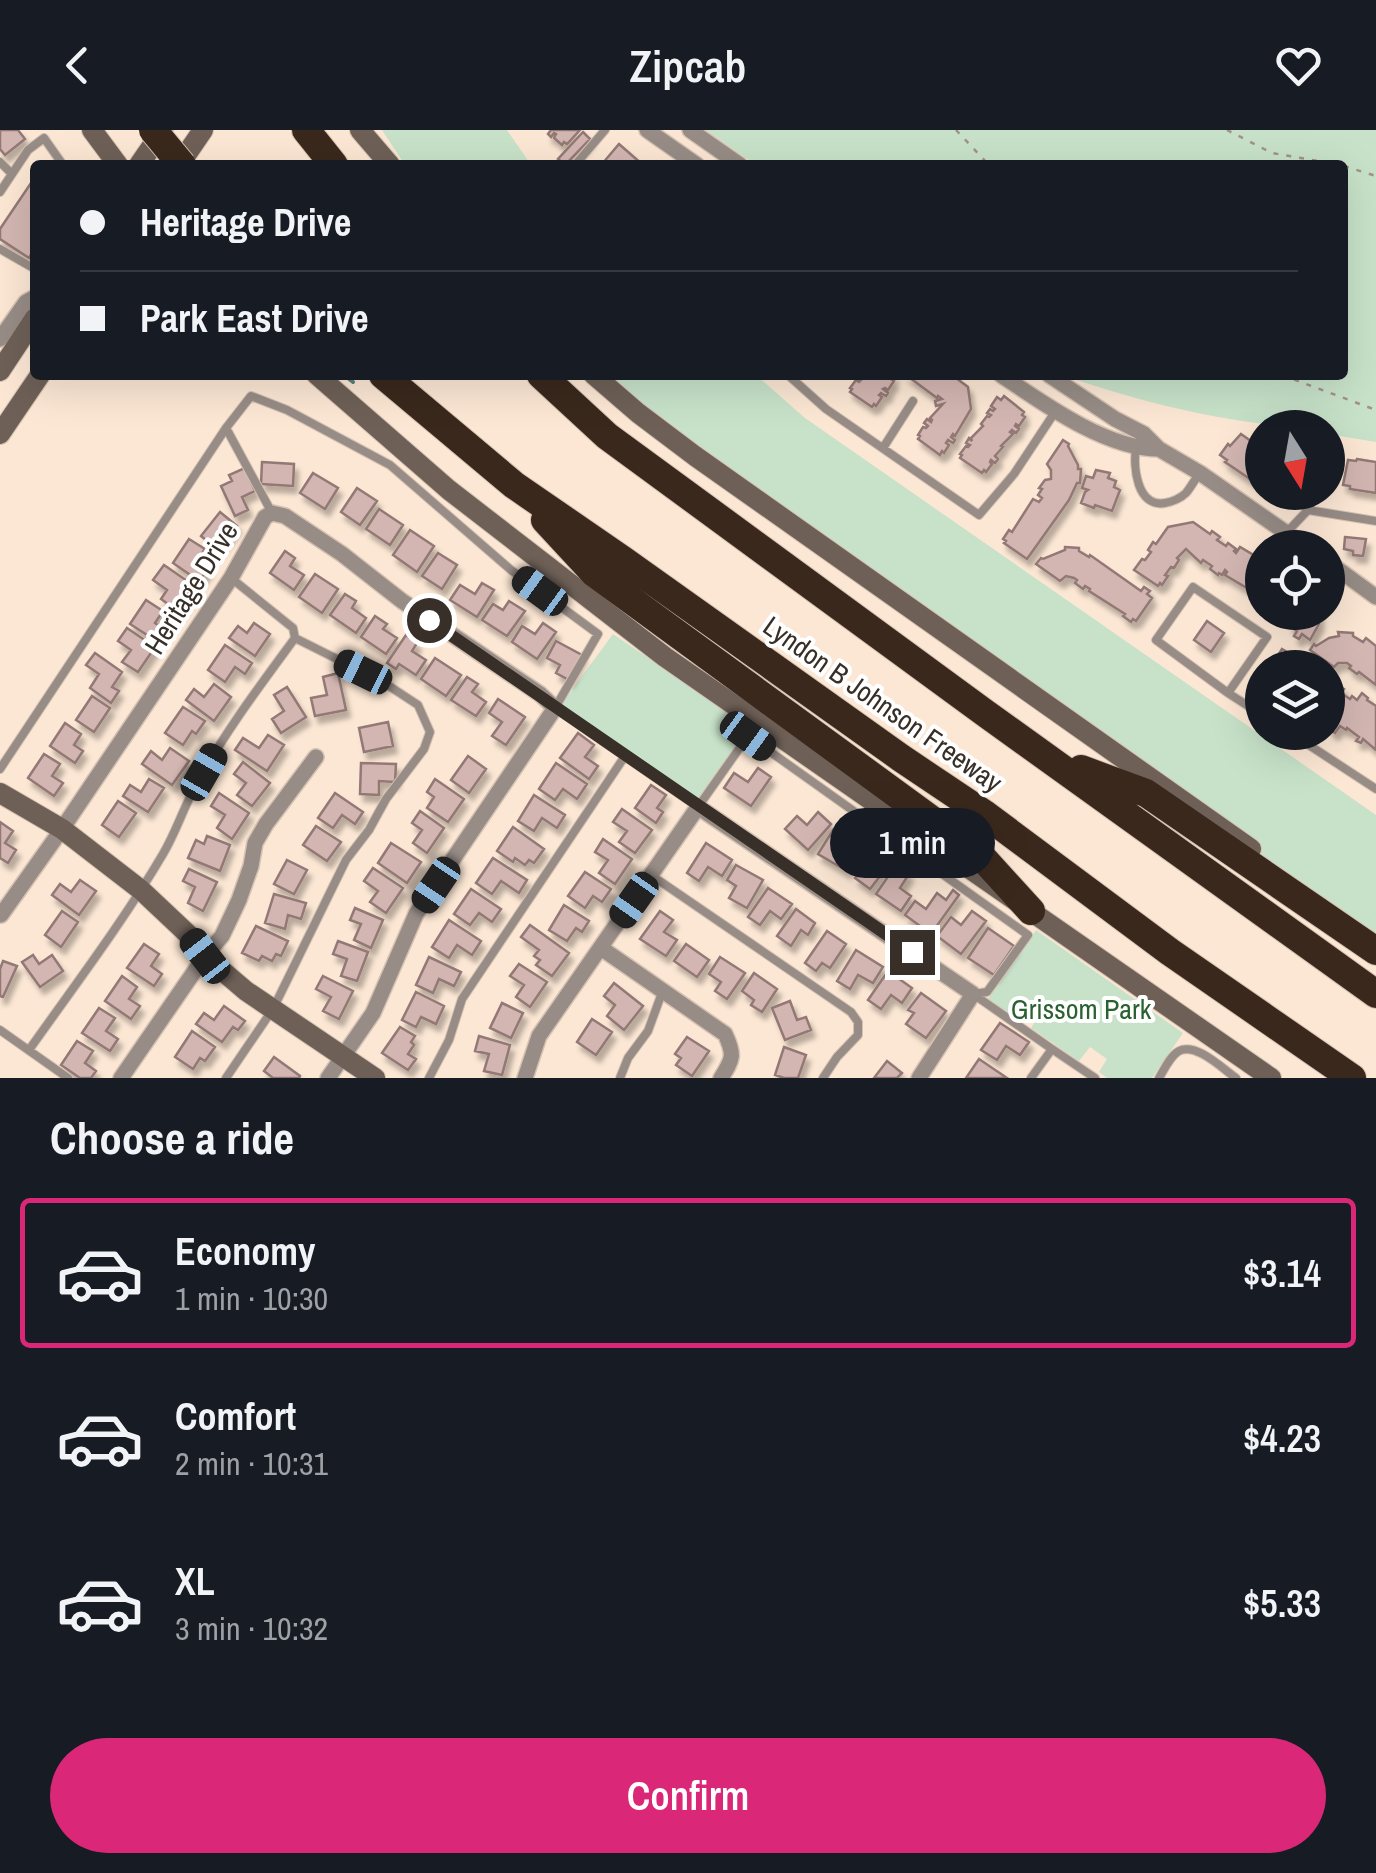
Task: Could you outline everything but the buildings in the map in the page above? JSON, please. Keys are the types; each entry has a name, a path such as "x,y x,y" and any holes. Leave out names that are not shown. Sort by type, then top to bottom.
{"highway":[{"path":"153,130 177,160"},
{"path":"306,130 330,160"},
{"name":"Lyndon B Johnson Freeway","path":"389,380 514,485 1352,1078"},
{"name":"Lyndon B Johnson Freeway","path":"545,380 607,436 1376,994"},
{"path":"514,485 594,573 980,855 1031,911"},
{"path":"1047,757 1146,794 1376,951"}],"main road":[{"path":"92,130 114,160"},
{"path":"142,160 163,130"},
{"path":"184,160 203,130"},
{"path":"360,130 386,160"},
{"path":"0,371 30,326"},
{"path":"0,434 37,380"},
{"path":"324,380 449,490 665,657 1272,1078"},
{"path":"600,380 720,475 1376,936"},
{"path":"0,792 62,830 142,890 192,938 205,956 246,991 375,1078"}],"street":[{"path":"646,130 690,160"},
{"path":"690,130 733,160"},
{"path":"0,338 30,300"},
{"path":"1009,380 1055,412 1136,448 1159,450"},
{"path":"1057,380 1283,530"},
{"name":"Heritage Drive","path":"1,915 231,578 265,516 285,516 555,708"},
{"path":"1345,574 1376,597"},
{"path":"328,1078 372,1013 416,914 555,708"},
{"path":"121,1078 222,936 239,900 255,843 316,757"},
{"path":"525,1078 539,1036 698,806 973,994 919,1078"},
{"path":"601,948 725,1034 732,1060 721,1078"}],"lane":[{"path":"37,130 60,160"},
{"path":"580,160 604,130"},
{"path":"0,192 28,150 44,138"},
{"path":"0,162 12,174"},
{"path":"0,249 30,266"},
{"path":"794,380 826,409 979,515 1014,474 1055,412"},
{"path":"0,768 251,396 287,410 390,465 511,570 598,634 555,708 698,806 748,736 1028,935 987,992 973,994"},
{"path":"882,448 913,401"},
{"path":"226,428 272,514"},
{"path":"1136,448 1135,475 1154,503 1179,498 1200,473"},
{"path":"1288,530 1308,510 1376,521"},
{"path":"29,1050 142,890 216,751 295,638 293,628 231,578"},
{"path":"1228,693 1267,637 1193,587 1156,640 1228,693 1245,704"},
{"path":"226,1078 272,1010 346,860 424,749 430,732 418,705 384,682 295,638"},
{"path":"1316,750 1376,789"},
{"path":"429,1078 450,1040 462,999 625,756"},
{"path":"651,875 852,1012 858,1022 858,1035 824,1078"},
{"path":"620,1078 628,1058 648,1030 663,990"},
{"path":"973,994 1095,1078"},
{"path":"0,1030 68,1078"},
{"path":"1031,1078 1052,1049"},
{"path":"1159,1078 1179,1051 1194,1050 1236,1078"}],"path":[{"path":"956,130 984,160"},
{"path":"1228,131 1272,153 1313,160"},
{"path":"1348,167 1376,176"},
{"path":"1295,380 1376,410"}],"green space":[{"path":"382,130 507,130 528,160 402,160"},
{"path":"706,130 1376,130 1376,442 1345,437 1345,410 1245,410 1245,421 1193,412 1078,380 1348,380 1348,160 749,160"},
{"path":"586,380 762,380 805,418 1245,724 1245,750 1283,750 1376,815 1376,937 606,398"},
{"path":"613,634 751,728 699,800 560,706"},
{"name":"Grissom Park","path":"1036,930 1183,1033 1152,1078 1107,1078 1099,1072 1107,1059 1090,1047 1079,1061 1031,1028 1041,1012 1024,1000 1012,1017 987,1000"}],"route":[{"path":"429,620 912,952"}]}
